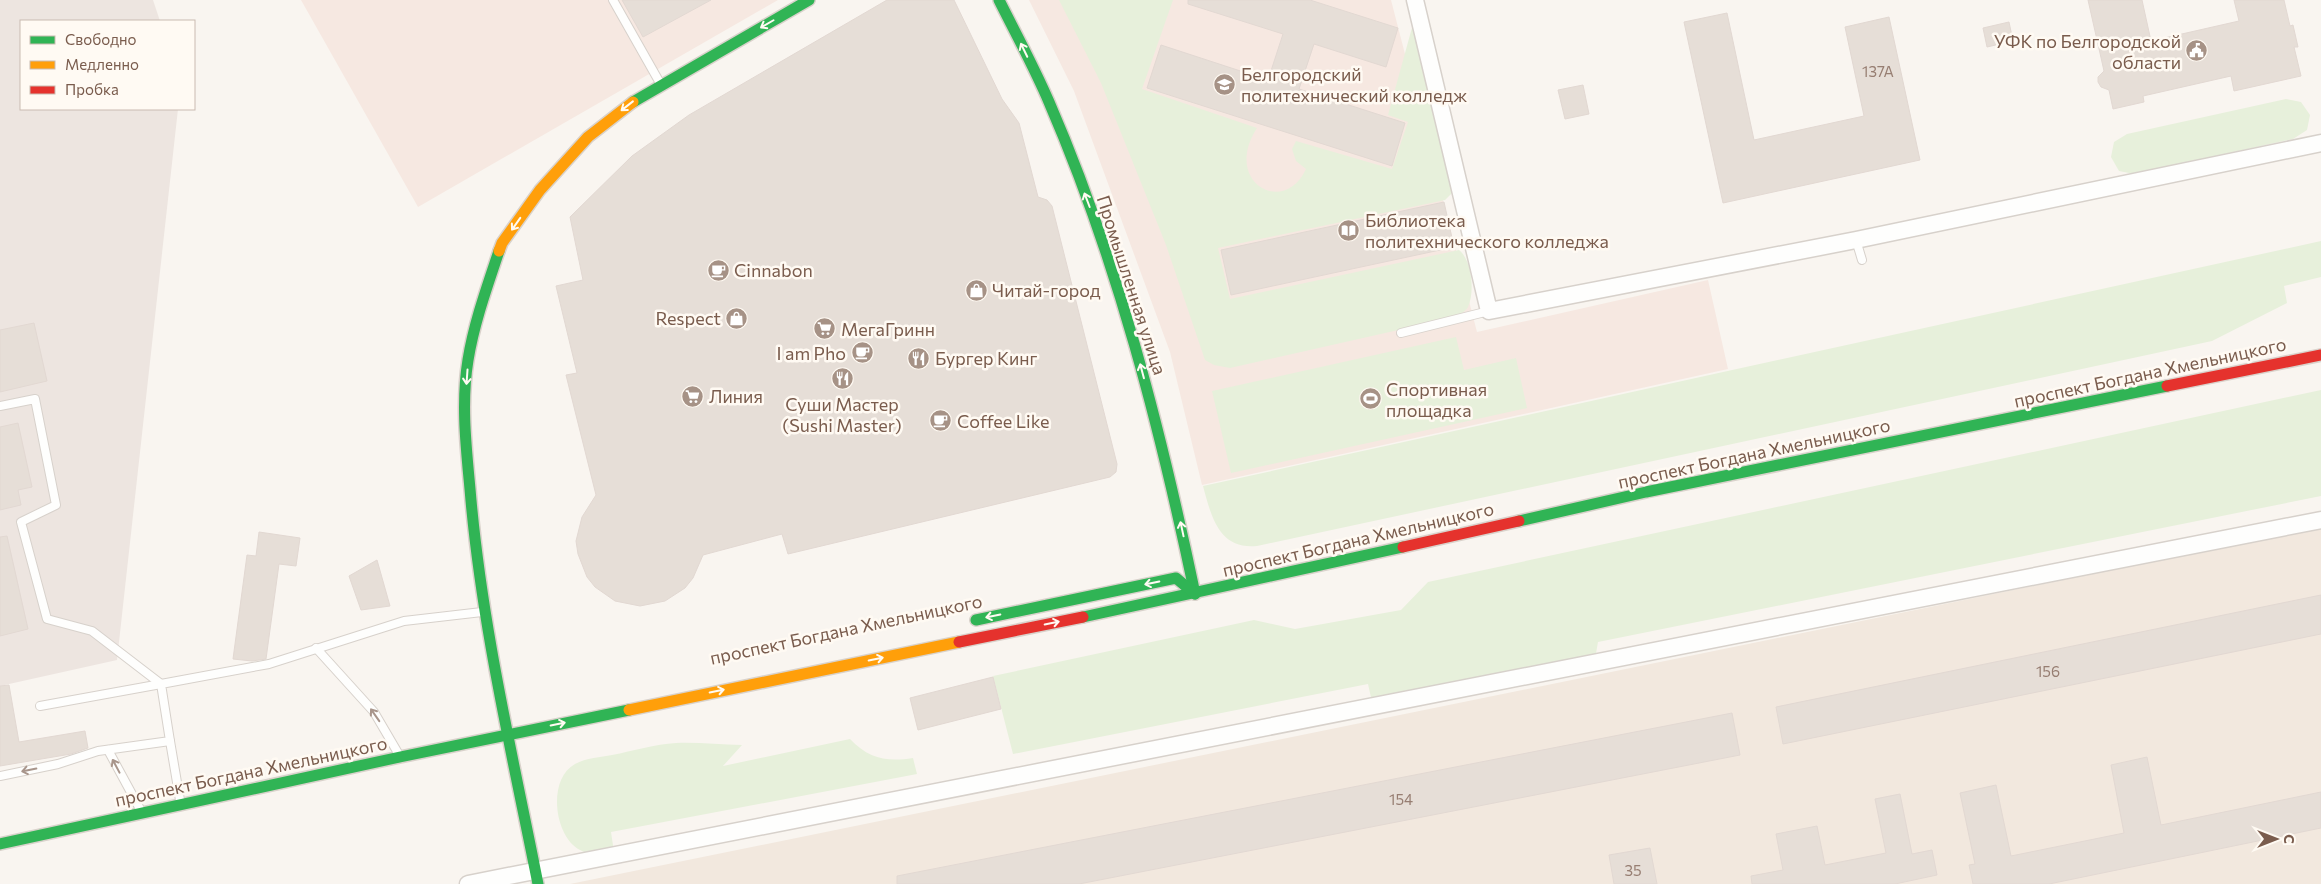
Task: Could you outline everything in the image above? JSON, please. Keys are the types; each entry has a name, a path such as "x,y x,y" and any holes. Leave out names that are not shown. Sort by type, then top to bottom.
{"main road":[{"path":"537,878 510,734 495,668 487,611 475,549 464,418 468,361 481,304 502,243 540,190 588,136 642,95 809,0"},
{"name":"Промышленная улица","path":"999,0 1054,114 1096,224 1134,343 1174,494 1195,594"},
{"name":"проспект Богдана Хмельницкого","path":"0,844 400,756 1195,594 1646,492 2321,355"},
{"name":"проспект Богдана Хмельницкого","path":"964,622 1176,578 1195,594"},
{"path":"510,734 517,722"}],"street":[{"path":"1415,0 1489,312 1856,240 2321,143"},
{"path":"468,884 537,878 2321,520"}],"lane":[{"path":"613,0 660,84"},
{"path":"1856,240 1862,260"},
{"path":"1401,333 1489,312"},
{"path":"0,406 35,399 56,505 21,522 47,619 92,631 161,684 181,805"},
{"path":"40,706 269,664 404,622 487,611"},
{"path":"316,648 374,712 400,756"},
{"path":"0,776 58,764 108,750 170,740"},
{"path":"108,750 142,813"}],"shaded area":[{"path":"0,0 153,0 160,20 20,20 20,110 178,110 117,660 0,686"},
{"path":"301,0 778,0 418,207"},
{"path":"1029,0 1391,0 1477,332 1708,280 1728,369 1202,485 1170,352 1074,91"},
{"path":"2321,527 2321,884 570,884 2269,538"}],"green space":[{"path":"1059,0 1173,0 1142,89 1257,128 1248,147 1247,164 1251,177 1260,187 1272,191 1284,190 1296,183 1306,169 1296,161 1292,149 1296,141 1392,169 1408,122 1388,115 1413,24 1420,30 1452,193 1445,200 1218,248 1230,299 1459,250 1467,261 1471,277 1470,301 1467,308 1456,317 1230,368 1214,365 1205,360 1166,245 1101,83"},
{"path":"2286,99 2301,102 2310,115 2307,130 2293,139 2134,174 2119,171 2111,157 2114,142 2127,134"},
{"path":"2321,241 2321,277 2284,286 2287,303 2212,341 1257,546 1244,546 1234,543 1225,537 1209,509 1203,486"},
{"name":"Спортивная площадка","path":"1456,337 1464,370 1516,358 1527,408 1231,473 1212,391"},
{"path":"2321,390 2321,496 1598,642 1595,659 1372,702 1368,684 1013,754 993,676 1254,620 1295,629 1401,610 1428,582"},
{"path":"850,739 864,751 879,758 895,760 913,758 917,774 611,832 614,852 592,854 580,850 571,843 564,833 560,821 557,808 557,794 560,782 566,771 584,760 676,743 742,745 723,766"}],"building":[{"path":"622,0 711,0 643,37"},
{"name":"МегаГринн","path":"887,0 954,0 1002,99 1019,123 1038,197 1047,200 1052,206 1117,464 1116,472 1110,477 788,554 782,534 703,555 693,578 685,588 665,601 640,606 615,601 595,587 587,577 578,554 576,541 582,517 596,495 566,375 577,373 556,286 583,280 570,217 632,156 689,115"},
{"name":"Белгородский политехнический колледж","path":"1188,0 1310,0 1398,28 1386,67 1314,44 1299,89 1405,123 1392,166 1147,88 1161,45 1268,80 1283,34 1188,4"},
{"name":"УФК по Белгородской области","path":"2088,0 2142,0 2151,41 2239,21 2234,0 2284,0 2290,26 2293,25 2298,47 2294,47 2301,76 2234,91 2231,76 2143,96 2144,102 2113,109 2109,90 2101,87 2098,82 2098,77 2104,71"},
{"path":"1727,13 1754,140 1864,116 1845,27 1889,17 1920,160 1723,203 1684,22"},
{"path":"2009,22 2013,41 1987,47 1983,28"},
{"path":"1583,85 1589,114 1565,119 1558,90"},
{"path":"1444,202 1454,247 1231,295 1221,250"},
{"path":"34,323 47,381 0,392 0,330"},
{"path":"18,423 32,487 18,490 21,505 0,510 0,427"},
{"path":"259,532 300,538 296,566 279,564 266,659 252,661 233,659 247,555 256,556"},
{"path":"7,536 28,629 0,636 0,537"},
{"path":"377,560 390,606 361,610 349,576"},
{"path":"2321,595 2321,634 1783,744 1776,707"},
{"path":"993,677 1001,709 918,730 910,698"},
{"path":"9,685 19,742 85,731 88,748 71,754 0,766 0,686"},
{"path":"1732,713 1740,755 1079,884 897,884 897,876"},
{"path":"2147,757 2161,825 2321,792 2321,828 2049,884 1973,884 1969,865 1975,864 1960,793 1996,785 2011,856 2124,833 2111,765"},
{"path":"1900,794 1912,854 1932,850 1937,875 1895,884 1752,884 1751,876 1783,870 1776,834 1817,826 1825,865 1886,853 1875,799"},
{"path":"1650,848 1657,884 1614,884 1609,855"}],"traffic: fast":[{"path":"633,102 809,0"},
{"path":"999,0 1049,102 1096,222 1116,283 1151,406 1195,594"},
{"path":"499,251 477,319 468,360 465,392 466,441 475,539 489,638 538,884"},
{"path":"1519,521 1646,492 2167,386"},
{"path":"1083,617 1403,547"},
{"path":"976,620 1176,578 1195,594"},
{"path":"0,844 400,757 629,710"}],"traffic: slow":[{"path":"499,251 502,243 540,190 588,137 633,102"},
{"path":"629,710 959,642"}],"traffic: jam":[{"path":"2167,386 2321,355"},
{"path":"1403,547 1519,521"},
{"path":"959,642 1083,617"}],"place":[{"name":"УФК по Белгородской области","path":"2197,51"},
{"name":"Белгородский политехнический колледж","path":"1225,84"},
{"name":"Библиотека политехнического колледжа","path":"1349,230"},
{"name":"Cinnabon","path":"718,270"},
{"name":"Читай-город","path":"976,290"},
{"name":"Respect","path":"737,318"},
{"name":"МегаГринн","path":"825,329"},
{"name":"I am Pho","path":"862,353"},
{"name":"Бургер Кинг","path":"919,358"},
{"name":"Суши Мастер (Sushi Master)","path":"842,379"},
{"name":"Линия","path":"693,396"},
{"name":"Спортивная площадка","path":"1370,399"},
{"name":"Coffee Like","path":"941,421"}]}
